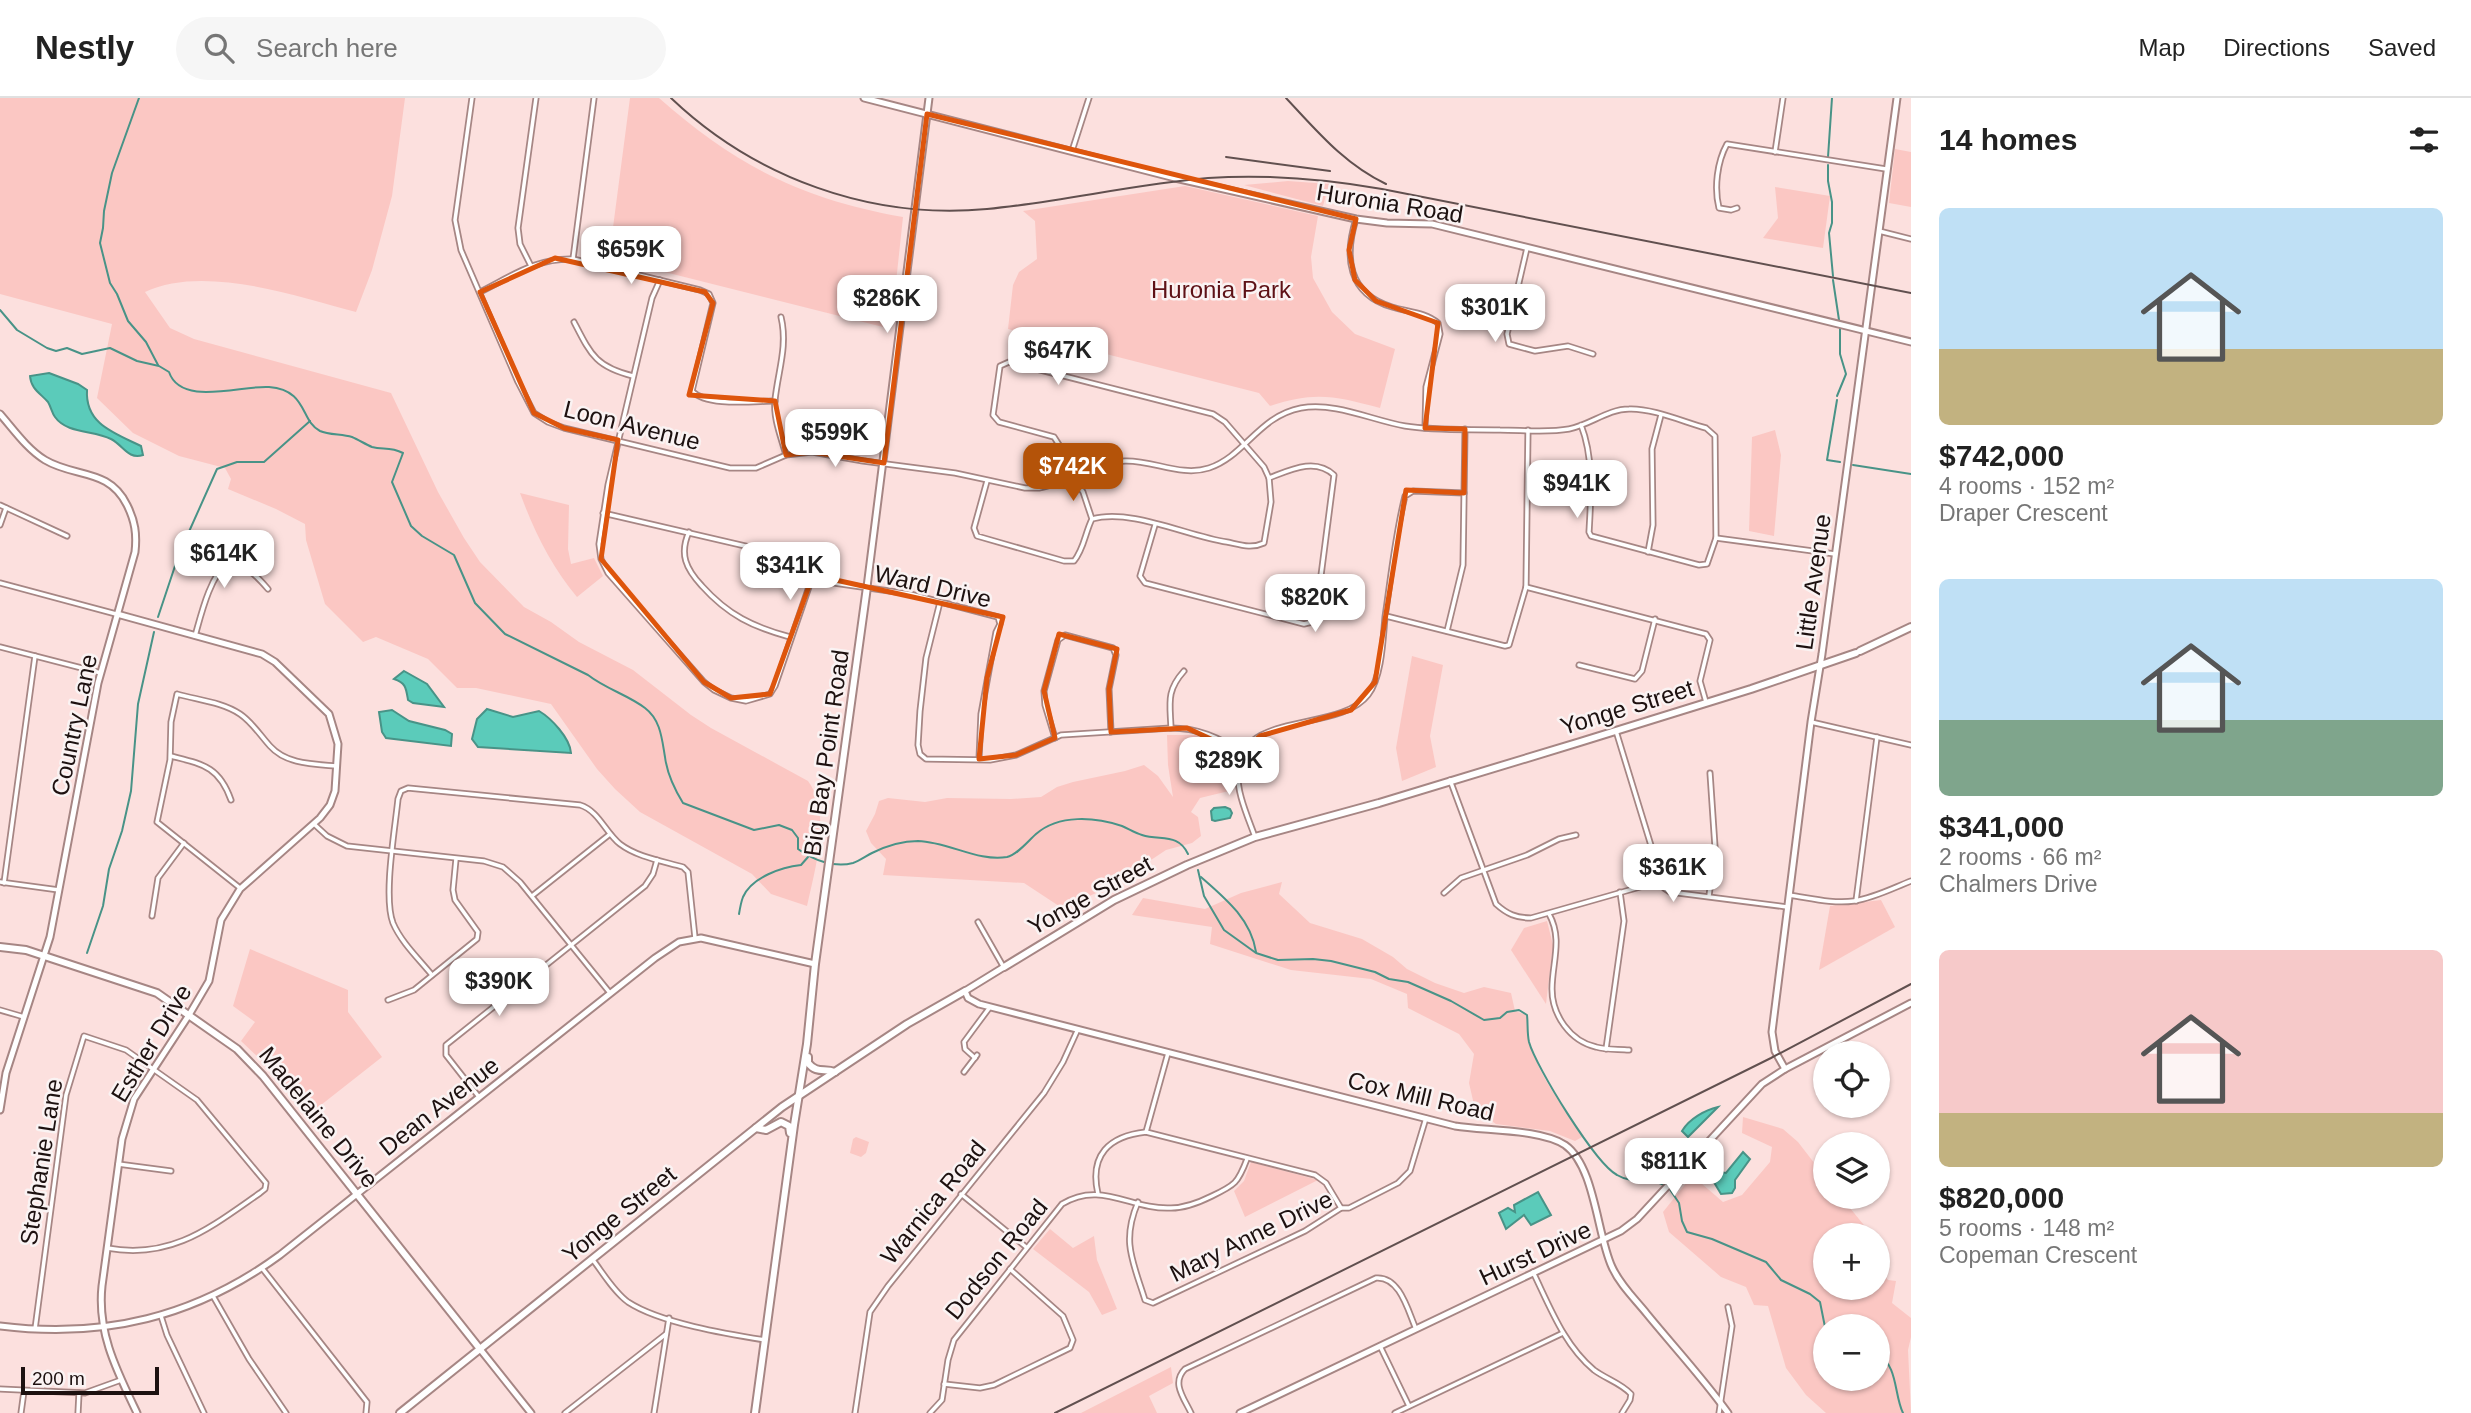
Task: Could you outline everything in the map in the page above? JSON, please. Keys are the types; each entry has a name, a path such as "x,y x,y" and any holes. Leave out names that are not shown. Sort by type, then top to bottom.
{"main road":[{"name":"Big Bay Point Road","path":"755,1413 867,587"},
{"name":"Yonge Street","path":"1004,967 1114,900 1187,864 1255,837 1820,666 1858,652 1911,627"},
{"name":"Madelaine Drive","path":"0,947 26,950 154,992 248,1059 480,1349"},
{"name":"Yonge Street","path":"400,1413 756,1128 907,1024 965,990"},
{"path":"807,1044 810,1065 821,1072 835,1072"},
{"path":"756,1128 766,1130 776,1123 785,1123 790,1128 792,1145"}],"street":[{"name":"Loon Avenue","path":"472,98 455,220 461,250 534,413 564,428 730,468 756,468 786,455 812,452 955,473 1025,488 1039,488 1124,461 1179,470 1208,468 1223,461 1257,430 1285,412 1303,408 1331,408 1404,426 1528,430 1564,430 1624,409 1641,410 1706,428 1714,436 1716,538"},
{"path":"531,267 520,244 518,228 536,98"},
{"path":"573,259 594,98"},
{"name":"Huronia Road","path":"864,98 1356,219 1432,224 1528,246 1911,342"},
{"name":"Big Bay Point Road","path":"867,587 929,98"},
{"path":"1072,151 1089,98"},
{"path":"1775,152 1783,98"},
{"name":"Little Avenue","path":"1785,1069 1775,1051 1772,1032 1811,722 1897,98"},
{"path":"1737,208 1719,208 1716,197 1722,152 1727,144 1887,169"},
{"path":"1356,219 1349,250 1350,265 1356,280 1376,301 1430,316 1438,323 1440,334 1426,387 1425,428"},
{"path":"1879,230 1911,239"},
{"path":"1528,246 1507,334 1508,344 1535,351 1568,346 1593,354"},
{"path":"480,292 540,262 555,258 573,259 700,290 709,294 713,303 692,391 697,397 733,402 775,401"},
{"path":"660,280 652,298 603,513 599,544 601,559 608,573 704,682 731,698 746,701 770,694 775,686 813,575"},
{"path":"780,317 784,329 783,351 775,401 776,418 786,455"},
{"path":"574,323 586,346 598,361 611,371 633,376"},
{"path":"988,480 974,528 977,536 1064,561 1074,561 1080,553 1092,519 1083,492 1054,438 999,422 993,415 1000,366 1009,362 1213,414 1224,422 1264,467 1269,478 1271,502 1267,531 1264,543 1254,547 1212,540 1126,517 1092,519"},
{"name":"Country Lane","path":"0,414 28,446 47,461 103,479 122,495 134,518 136,536 135,552 101,673 45,956 5,1076 0,1110"},
{"path":"1648,552 1653,524 1653,449 1661,415"},
{"path":"1581,425 1588,441 1590,456 1590,535 1703,565 1710,561 1716,538 1835,554"},
{"path":"1447,631 1463,565 1465,429"},
{"path":"1386,616 1509,645 1525,587 1528,430"},
{"path":"1155,525 1140,576 1145,583 1304,624 1312,622 1316,614 1334,475 1327,468 1302,466 1269,478"},
{"path":"1255,837 1237,772 1241,753 1260,736 1279,728 1351,710 1368,696 1375,682 1405,496 1413,491 1464,493"},
{"path":"0,505 68,536"},
{"path":"0,525 6,508"},
{"name":"Ward Drive","path":"603,513 771,552 834,583 910,594 998,617 1000,624 986,678 981,715 979,759"},
{"path":"688,532 684,542 685,563 690,573 719,605 744,621 790,637"},
{"path":"195,636 208,595 221,567 228,562 254,573 268,589"},
{"name":"Esther Drive","path":"0,583 262,654 275,662 329,714 338,744 333,798 314,824 241,889 221,920 209,981 136,1095 127,1117 118,1164 101,1300 103,1328 110,1354 137,1413"},
{"path":"1525,587 1700,631 1708,636 1710,640 1700,681 1706,702"},
{"path":"940,602 926,658 918,745 920,754 926,759 990,760 1016,755 1061,735 1171,728 1187,728 1206,733 1241,753"},
{"path":"1579,665 1638,678 1642,673 1656,620"},
{"path":"1055,738 1045,705 1044,691 1058,640 1065,635 1112,648 1116,655 1109,689 1111,732"},
{"path":"0,647 101,673"},
{"path":"35,656 2,882 59,890"},
{"path":"1171,728 1169,696 1173,683 1184,671"},
{"path":"241,889 158,822 171,756 171,719 177,694 236,712 251,723 275,751 286,758 338,766"},
{"path":"1811,722 1911,745"},
{"path":"1615,729 1664,888 1669,891 1787,907"},
{"path":"1856,901 1877,737"},
{"path":"171,756 211,769 225,785 231,800"},
{"path":"1709,896 1715,847 1710,773"},
{"path":"1450,780 1496,904 1518,918 1549,914 1661,881"},
{"path":"432,975 401,937 392,919 389,897 399,795 401,791 408,789 580,805 593,812 610,834 631,851 682,867 688,872 695,938 714,939 815,964"},
{"path":"314,824 343,845 497,864 515,876 610,993"},
{"path":"532,896 610,834"},
{"path":"1444,893 1461,877 1484,871 1527,855 1559,839 1576,835"},
{"path":"152,916 158,878 184,843"},
{"path":"388,1000 414,990 479,935 455,900 453,890 456,858"},
{"path":"479,1097 446,1055 446,1045 645,886 653,874 657,860"},
{"path":"1789,895 1843,902 1856,901 1911,881"},
{"path":"1606,1049 1624,920 1620,892"},
{"path":"1549,914 1557,934 1552,990 1560,1019 1569,1032 1581,1041 1606,1049 1629,1050"},
{"path":"978,922 1004,967"},
{"name":"Dean Avenue","path":"0,1326 68,1331 103,1328 161,1315 213,1296 262,1268 667,948 695,938"},
{"name":"Yonge Street","path":"965,990 1004,967"},
{"name":"Cox Mill Road","path":"965,990 968,998 990,1007 1426,1117 1483,1130 1533,1135 1566,1146 1577,1157 1584,1173 1603,1241 1618,1279 1728,1413"},
{"name":"Hurst Drive","path":"1240,1413 1627,1228 1762,1084 1785,1069 1911,1003"},
{"path":"964,1072 976,1056 965,1049 964,1042 990,1007"},
{"path":"0,1010 24,1017"},
{"name":"Warnica Road","path":"855,1413 870,1312 961,1194 1044,1093 1063,1062 1078,1029"},
{"name":"Stephanie Lane","path":"34,1329 66,1095 84,1036 124,1049 153,1069"},
{"path":"1146,1132 1169,1052"},
{"path":"107,1248 146,1250 183,1242 209,1229 266,1186 264,1178 204,1107 153,1069"},
{"name":"Mary Anne Drive","path":"1138,1202 1128,1238 1129,1251 1145,1300 1153,1303 1305,1231 1341,1208 1349,1208 1398,1183 1410,1171 1426,1117"},
{"path":"1098,1194 1096,1168 1106,1147 1128,1134 1146,1132 1315,1175 1326,1183 1341,1208"},
{"name":"Dodson Road","path":"930,1413 942,1400 954,1340 1062,1204 1074,1196 1088,1193 1168,1209 1182,1207 1209,1198 1232,1185 1239,1179 1247,1159"},
{"path":"118,1164 171,1171"},
{"path":"961,1194 1026,1247"},
{"path":"593,1260 626,1300 669,1318 715,1331 765,1340"},
{"path":"262,1268 366,1402 366,1413"},
{"path":"944,1384 980,1388 994,1385 1070,1348 1073,1340 1063,1317 1010,1269"},
{"path":"1533,1272 1563,1333 1595,1370 1631,1394 1622,1413"},
{"path":"1191,1413 1178,1382 1185,1369 1376,1278 1386,1278 1394,1283 1416,1329"},
{"path":"213,1296 249,1359 286,1413"},
{"path":"1719,1413 1732,1326 1728,1307"},
{"path":"161,1315 167,1335 204,1413"},
{"path":"654,1413 669,1318"},
{"path":"1395,1413 1563,1333"},
{"path":"565,1413 666,1334"},
{"path":"1380,1346 1409,1406"},
{"path":"480,1349 531,1413"},
{"path":"0,1389 79,1393 96,1391 121,1380"},
{"path":"21,1413 24,1391"},
{"path":"78,1413 79,1393"}],"highlighted area":[{"path":"927,114 1356,219 1349,250 1355,280 1376,301 1438,323 1425,428 1465,429 1464,493 1406,490 1375,682 1351,710 1260,736 1241,753 1187,728 1111,732 1109,689 1117,649 1059,634 1044,691 1055,738 1016,755 979,759 987,678 1003,617 813,575 770,694 731,698 704,682 601,559 618,440 564,428 534,413 480,292 555,258 705,292 713,303 689,395 775,401 786,455 812,452 884,463"}],"green space":[{"path":"0,98 405,98 392,196 372,270 356,312 278,291 222,282 169,284 145,292 170,328 194,339 391,393 438,492 464,538 480,562 524,607 579,642 633,670 711,728 808,781 819,809 820,842 807,906 771,894 752,874 640,812 597,769 551,704 476,688 457,688 428,659 376,637 363,642 325,604 306,540 305,524 228,489 231,479 225,468 179,456 133,433 97,398 112,324 0,294"},
{"path":"630,98 659,98 715,143 772,176 833,200 903,217 891,329 609,258"},
{"path":"1895,149 1911,152 1911,207 1889,203"},
{"path":"1288,181 1329,184 1323,206 1244,185"},
{"name":"Huronia Park","path":"1185,186 1318,216 1311,257 1313,278 1332,312 1355,334 1395,349 1380,408 1325,397 1300,398 1270,406 1259,393 1008,329 1013,285 1019,272 1037,259 1035,221 1023,211"},
{"path":"1775,187 1830,196 1823,248 1763,238 1778,218"},
{"path":"1775,430 1781,455 1774,536 1749,531 1752,437"},
{"path":"520,493 569,505 568,549 571,564 594,558 603,576 577,597 544,548"},
{"path":"1412,656 1443,665 1430,736 1436,767 1402,781 1396,748"},
{"path":"1167,735 1196,735 1231,754 1229,791 1200,798 1191,812 1198,817 1201,836 1192,843 1166,850 1112,886 1062,908 1024,883 883,875 886,859 871,843 866,831 879,801 888,798 925,802 947,798 1041,797 1057,787 1073,782 1144,765 1158,776 1173,797"},
{"path":"1282,882 1279,894 1310,923 1362,939 1393,957 1407,969 1435,983 1464,993 1484,987 1511,993 1515,1011 1527,1015 1529,1040 1539,1067 1584,1136 1575,1141 1550,1131 1496,1124 1475,1109 1469,1083 1474,1054 1459,1034 1408,1008 1407,994 1371,979 1291,970 1210,944 1212,927 1132,915 1143,898 1205,909 1241,893"},
{"path":"1881,900 1895,927 1819,970 1830,906"},
{"path":"1547,921 1553,945 1546,1004 1511,950 1524,928"},
{"path":"250,949 348,990 348,1012 382,1057 307,1116 260,1059 241,1041 255,1022 233,1006"},
{"path":"1743,1117 1783,1129 1798,1142 1813,1161 1813,1209 1851,1209 1862,1223 1813,1223 1813,1300 1890,1300 1890,1280 1896,1281 1892,1303 1911,1318 1908,1350 1911,1413 1826,1413 1806,1395 1786,1368 1768,1306 1754,1305 1746,1287 1721,1277 1669,1232 1663,1212 1695,1172 1701,1183 1723,1202 1742,1195 1770,1162 1772,1147 1742,1133"},
{"path":"856,1137 869,1142 866,1153 861,1157 850,1153 853,1139"},
{"path":"1251,1162 1318,1180 1245,1217 1234,1191 1244,1181"},
{"path":"1050,1229 1073,1248 1094,1236 1097,1260 1117,1309 1102,1315 1089,1292 1033,1249"},
{"path":"1171,1367 1173,1383 1149,1396 1157,1413 1081,1413"}],"water":[{"path":"49,373 87,390 88,402 96,419 112,432 141,446 143,455 133,455 111,439 74,429 60,422 48,402 36,391 30,376"},
{"path":"404,671 427,684 444,707 408,700 405,687 394,679"},
{"path":"487,709 513,717 539,711 559,729 571,753 478,747 472,739 477,719"},
{"path":"392,710 409,721 452,734 451,746 386,738 382,732 379,712"},
{"path":"1225,807 1232,813 1230,818 1212,820 1211,811 1214,808"},
{"path":"1718,1107 1688,1137 1682,1131 1698,1116"},
{"path":"1743,1152 1750,1159 1735,1180 1735,1188 1732,1193 1721,1194 1712,1179 1720,1172 1726,1173"},
{"path":"1538,1192 1551,1215 1531,1225 1524,1215 1506,1229 1499,1213 1508,1208 1515,1212 1514,1205"}],"waterway":[{"path":"139,98 112,173 100,243 110,283 128,321 146,342 158,365"},
{"path":"1828,157 1832,98"},
{"path":"1828,165 1832,202 1829,233 1833,276"},
{"path":"1833,280 1839,320"},
{"path":"0,310 17,330 47,348 56,351 67,348 82,354 110,348 137,361 159,366 169,372 176,383 199,392 257,387 282,389 297,400 309,420 320,431 352,437 372,447 403,453 392,482 411,526 422,536 454,555 475,603 505,634 588,675 638,703 650,713 660,731 669,775 683,803 754,830 779,825 792,830 798,838 798,849 810,857 831,864 853,863 883,848 912,841 930,842 985,857 1007,857 1045,828 1055,823 1078,819 1111,823 1142,835 1174,840 1184,847 1188,854"},
{"path":"1837,396 1846,374 1840,354 1840,327"},
{"path":"1837,400 1827,460 1840,462"},
{"path":"158,617 179,554 217,469 237,462 264,462 310,421"},
{"path":"1853,465 1911,474"},
{"path":"87,953 103,906 109,869 122,831 131,791 138,704 154,632"},
{"path":"739,914 743,897 753,884 777,871 801,865 808,857"},
{"path":"1198,870 1204,896 1224,930 1256,953 1278,960 1331,961 1375,972 1389,979 1408,982 1451,1001 1484,1020 1500,1018 1507,1012 1519,1010 1527,1015 1528,1039 1534,1054 1567,1113 1595,1153 1607,1167 1623,1178 1664,1185"},
{"path":"1201,877 1228,901 1243,919 1256,952"},
{"path":"1669,1188 1679,1203 1687,1232 1712,1239 1766,1262 1781,1280 1820,1302 1822,1314"},
{"path":"1890,1368 1903,1413"}],"railway":[{"path":"671,98 704,126 740,151 777,171 817,188 900,208 944,211 987,209 1208,178 1274,177 1317,180 1382,189 1911,293"},
{"path":"1286,98 1344,157 1386,184"},
{"path":"1226,157 1330,171"},
{"path":"1055,1413 1771,1058 1911,984"}]}
